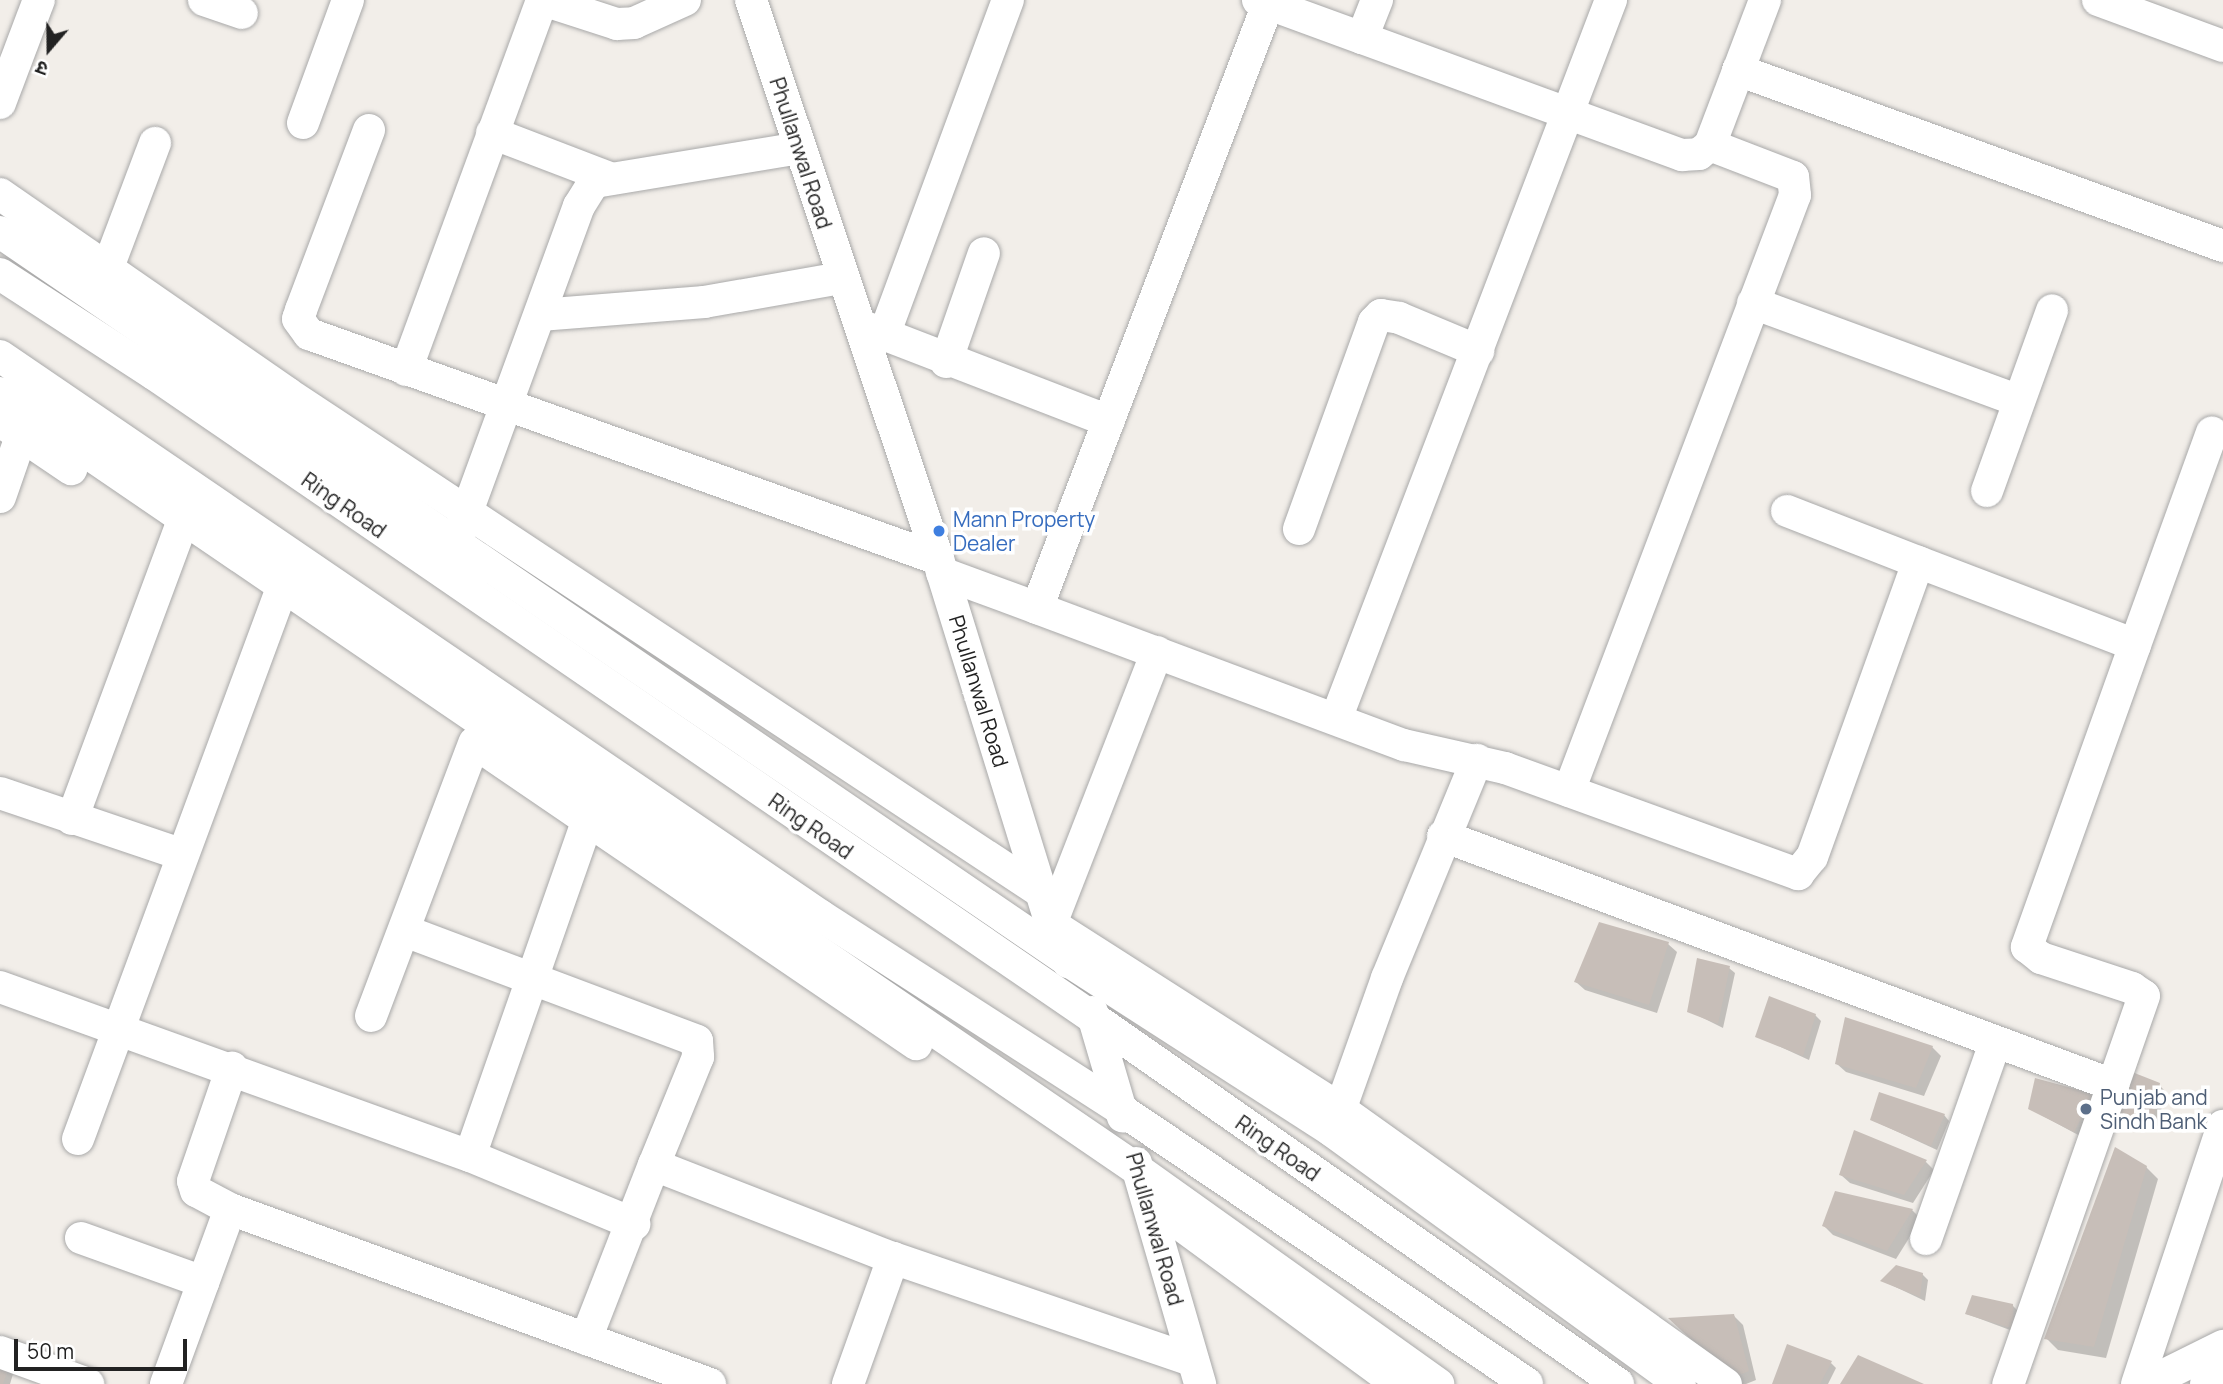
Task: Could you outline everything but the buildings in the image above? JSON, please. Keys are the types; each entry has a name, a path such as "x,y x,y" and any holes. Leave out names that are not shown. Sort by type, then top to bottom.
{"street":[{"path":"3,88 38,0"},
{"path":"204,0 242,13"},
{"path":"303,123 348,0"},
{"path":"406,370 543,0 617,24 634,23 685,0"},
{"name":"Phullanwal Road","path":"751,0 841,278 871,329 940,566 1051,924 1095,1019 1197,1373"},
{"path":"1008,0 871,329 946,362 1109,421"},
{"path":"1362,38 1377,0"},
{"path":"1336,719 1611,0"},
{"path":"1037,608 1109,421 1263,2 1690,157 1710,145 1765,0"},
{"path":"2098,0 2223,46"},
{"path":"1738,70 2223,246"},
{"path":"369,130 298,319 309,334 940,566 1037,608 1404,745 1477,760 1798,874 1812,857 1918,562"},
{"path":"492,133 607,177"},
{"path":"97,298 155,143"},
{"path":"1569,791 1797,186 1793,177 1710,145"},
{"path":"456,544 585,192 607,177 799,148"},
{"path":"0,194 108,268 456,544 1067,960 1336,1120"},
{"path":"0,232 97,298 467,511 1041,892"},
{"path":"946,362 984,253"},
{"name":"Ring Road","path":"0,274 154,374 1095,1019 1618,1384"},
{"path":"540,315 704,302 841,278"},
{"path":"1754,303 2019,401"},
{"path":"1987,491 2052,310"},
{"path":"1298,530 1374,322 1381,315 1399,318 1478,351"},
{"path":"0,356 821,916 1120,1109 1527,1384"},
{"path":"0,393 17,423 1138,1170 1438,1384"},
{"path":"0,497 17,423"},
{"path":"2008,1384 2144,996 2132,988 2041,958 2026,947 2212,432"},
{"path":"1787,511 2135,645"},
{"path":"72,819 179,530"},
{"path":"279,598 474,743 1147,1200 1398,1384"},
{"path":"78,1139 180,854 279,598"},
{"path":"1157,652 1051,924 1336,1120 1538,1264 1716,1381"},
{"path":"370,1016 474,743"},
{"path":"1336,1120 1443,836 1477,760"},
{"path":"0,793 180,854"},
{"path":"470,1156 529,979 587,821"},
{"path":"1443,836 2113,1085"},
{"path":"405,930 697,1041 698,1057 654,1165 634,1224 586,1339"},
{"path":"0,987 117,1031 232,1068 470,1156 634,1224"},
{"path":"1926,1239 1995,1043"},
{"path":"232,1068 193,1181 196,1191 230,1209 710,1384"},
{"path":"2137,1384 2223,1126"},
{"path":"654,1165 1197,1373"},
{"path":"166,1384 230,1209"},
{"path":"80,1238 203,1282"},
{"path":"848,1384 893,1258"},
{"path":"1538,1264 1680,1384"},
{"path":"2146,1384 2223,1346"},
{"path":"0,1352 88,1384"},
{"path":"2206,1384 2223,1375"}],"place":[{"name":"Mann Property Dealer","path":"939,531"},
{"name":"Punjab and Sindh Bank","path":"2086,1109"}]}
